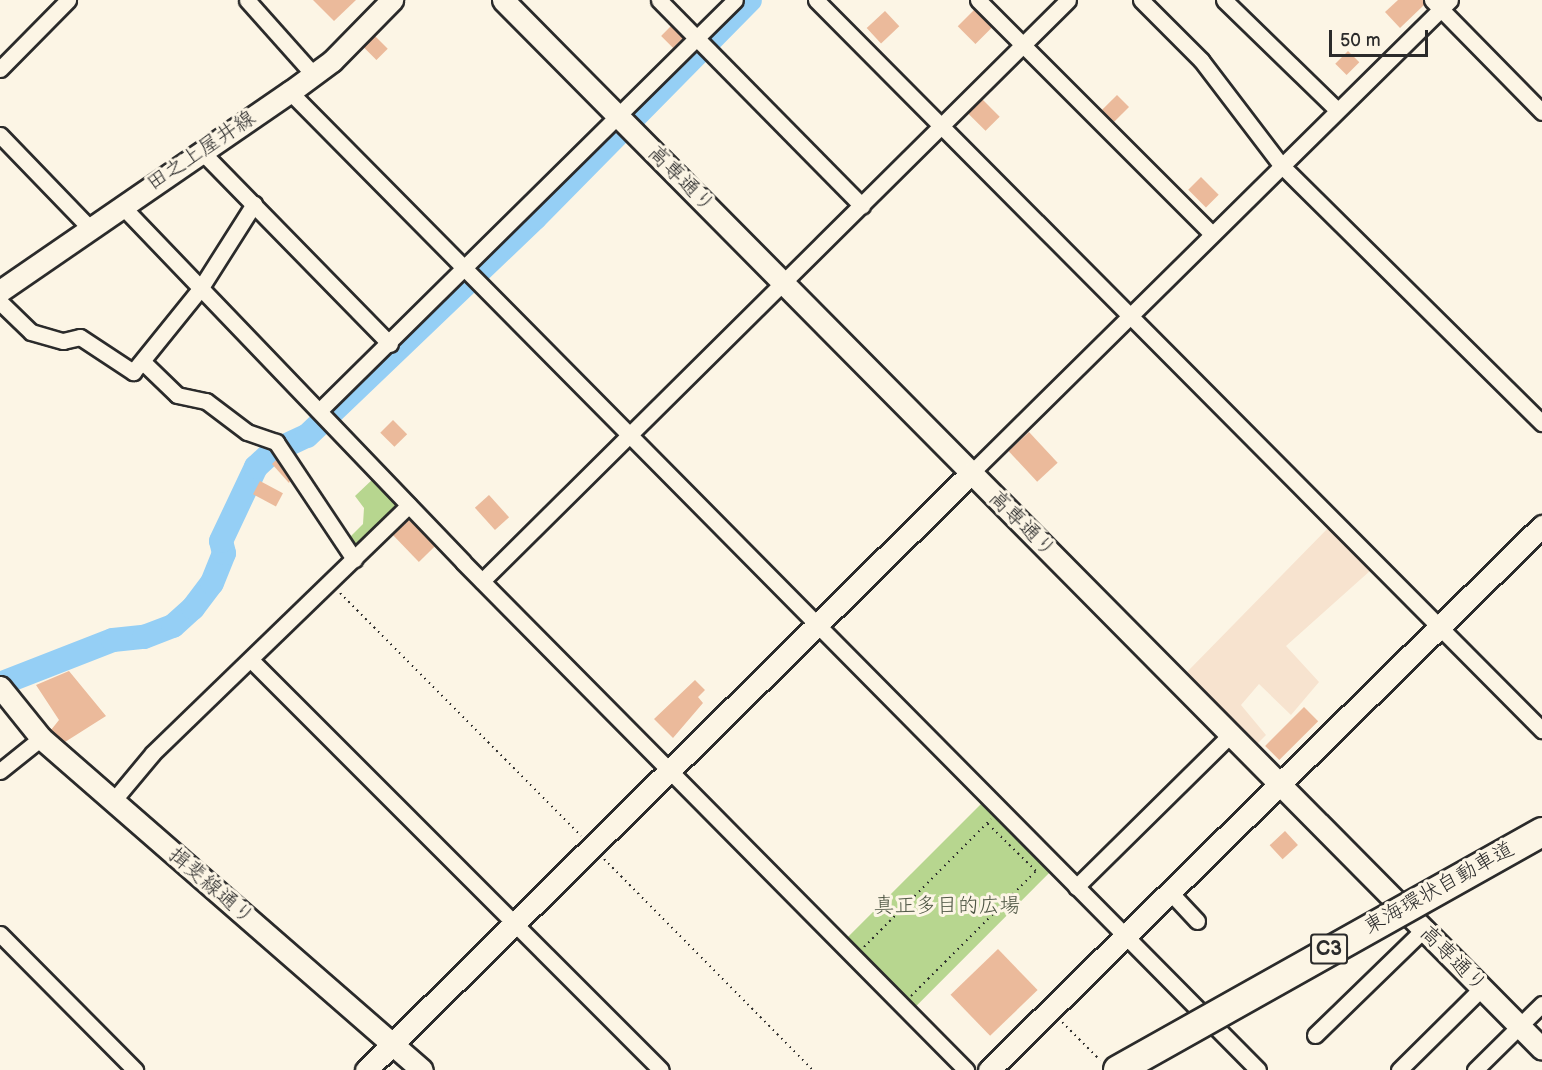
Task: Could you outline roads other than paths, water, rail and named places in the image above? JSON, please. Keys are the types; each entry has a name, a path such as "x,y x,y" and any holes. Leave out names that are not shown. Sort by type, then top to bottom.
{"highway":[{"name":"東海環状自動車道","path":"1110,1066 1542,832"}],"street":[{"path":"0,69 68,0"},
{"path":"247,0 313,75"},
{"name":"田之上屋井線","path":"0,291 88,226 313,75 392,0"},
{"name":"高専通り","path":"503,0 1542,1049"},
{"path":"659,0 862,206"},
{"path":"324,415 390,344 466,269 623,121 697,38 735,0"},
{"path":"816,0 940,128 1542,730"},
{"path":"978,0 1212,234"},
{"path":"482,581 1068,0"},
{"path":"1141,0 1201,60 1281,165 1542,423"},
{"path":"1224,0 1337,110"},
{"path":"366,1070 1337,110 1441,3 1542,112"},
{"path":"290,92 816,627 1257,1070"},
{"path":"0,135 88,226"},
{"path":"201,151 390,344"},
{"path":"0,302 31,332 63,341 80,337 128,371 143,362 200,289 254,204"},
{"path":"121,205 482,581 966,1070"},
{"path":"143,362 177,395 206,400 247,432 276,442 354,559"},
{"path":"113,801 153,753 252,661 409,505"},
{"path":"989,1070 1542,526"},
{"path":"252,661 661,1070"},
{"name":"揖斐線通り","path":"2,694 41,738 422,1070"},
{"path":"1076,887 1231,734"},
{"path":"0,771 41,738"},
{"path":"1169,891 1197,921"},
{"path":"1316,1035 1424,929"},
{"path":"0,934 135,1070"},
{"path":"1399,1070 1482,988"},
{"path":"1475,1070 1542,1004"}],"waterway":[{"path":"0,684 113,640 144,637 173,626 193,608 212,583 224,553 221,541 256,467 272,452 307,436 535,218 750,0"}],"park label":[{"name":"真正多目的広場","path":"947,906"}]}
